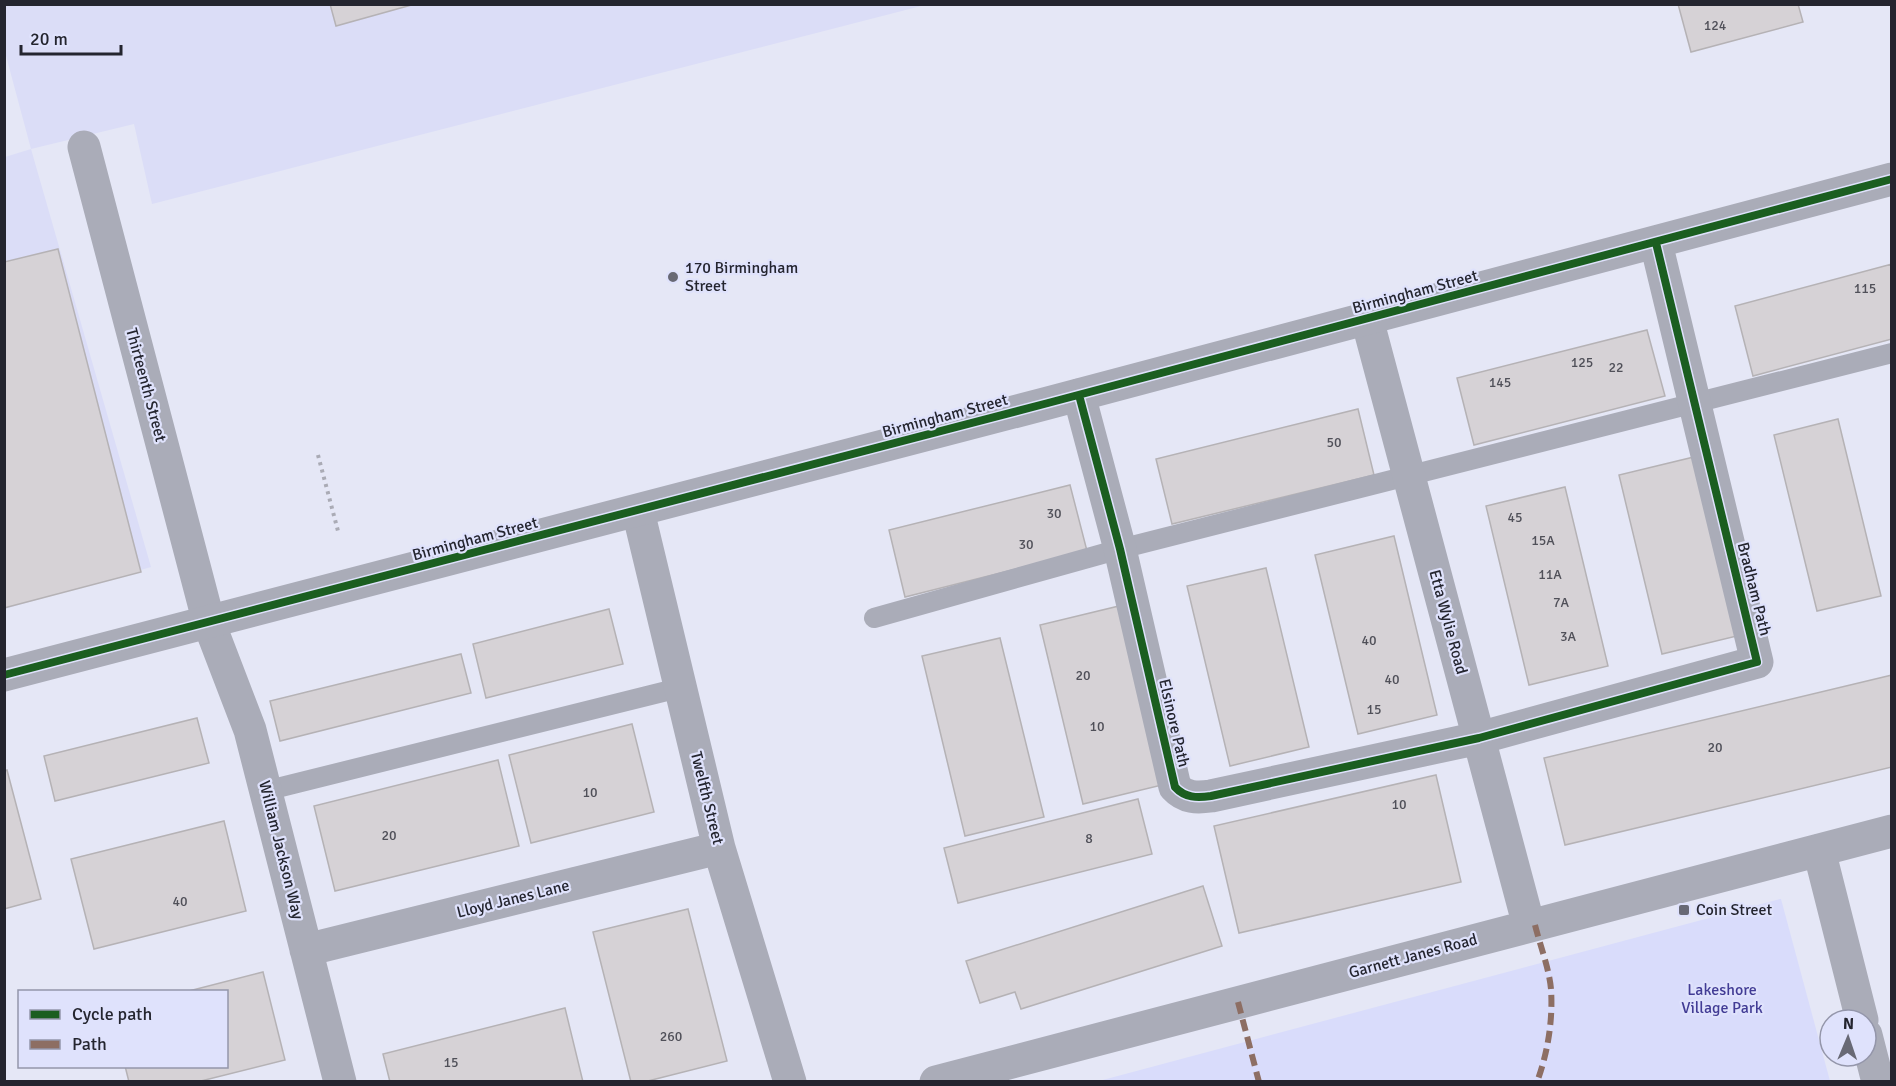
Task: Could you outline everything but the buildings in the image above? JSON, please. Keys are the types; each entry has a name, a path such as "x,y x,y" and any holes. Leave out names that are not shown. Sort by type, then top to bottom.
{"street":[{"name":"Thirteenth Street","path":"84,147 208,623"},
{"name":"Birmingham Street","path":"4,675 638,511 1892,179"},
{"name":"Bradham Path","path":"1479,738 1758,662 1656,243"},
{"name":"Etta Wylie Road","path":"1367,319 1529,926"},
{"name":"Elsinore Path","path":"1078,395 1119,549 1175,787 1180,793 1190,797 1210,796 1479,738"},
{"name":"Twelfth Street","path":"638,511 719,848 790,1082"},
{"name":"William Jackson Way","path":"208,623 250,730 340,1082"},
{"name":"Garnett Janes Road","path":"936,1082 1892,831"},
{"name":"Lloyd Janes Lane","path":"306,950 719,848"},
{"path":"1819,850 1859,1008"}],"lane":[{"path":"874,618 1119,549 1892,353"},
{"path":"265,791 679,688"}],"path":[{"path":"318,455 338,531"}],"shaded area":[{"path":"5,5 925,5 152,204 134,124 31,149 5,52"},
{"path":"31,149 151,567 5,609 5,157"}],"green space":[{"name":"Lakeshore Village Park","path":"1780,899 1818,1036 1818,1068 1826,1068 1830,1081 1099,1081"}],"marked path":[{"path":"1535,925 1551,989 1549,1036 1537,1082"},
{"path":"1238,1002 1259,1082"}],"cycle path":[{"path":"4,675 1048,403 1892,179"},
{"path":"1079,395 1120,549 1175,787 1179,791 1192,796 1211,796 1479,738 1757,662 1656,243"}],"place":[{"name":"170 Birmingham Street","path":"673,277"},
{"name":"Coin Street","path":"1684,910"}]}
